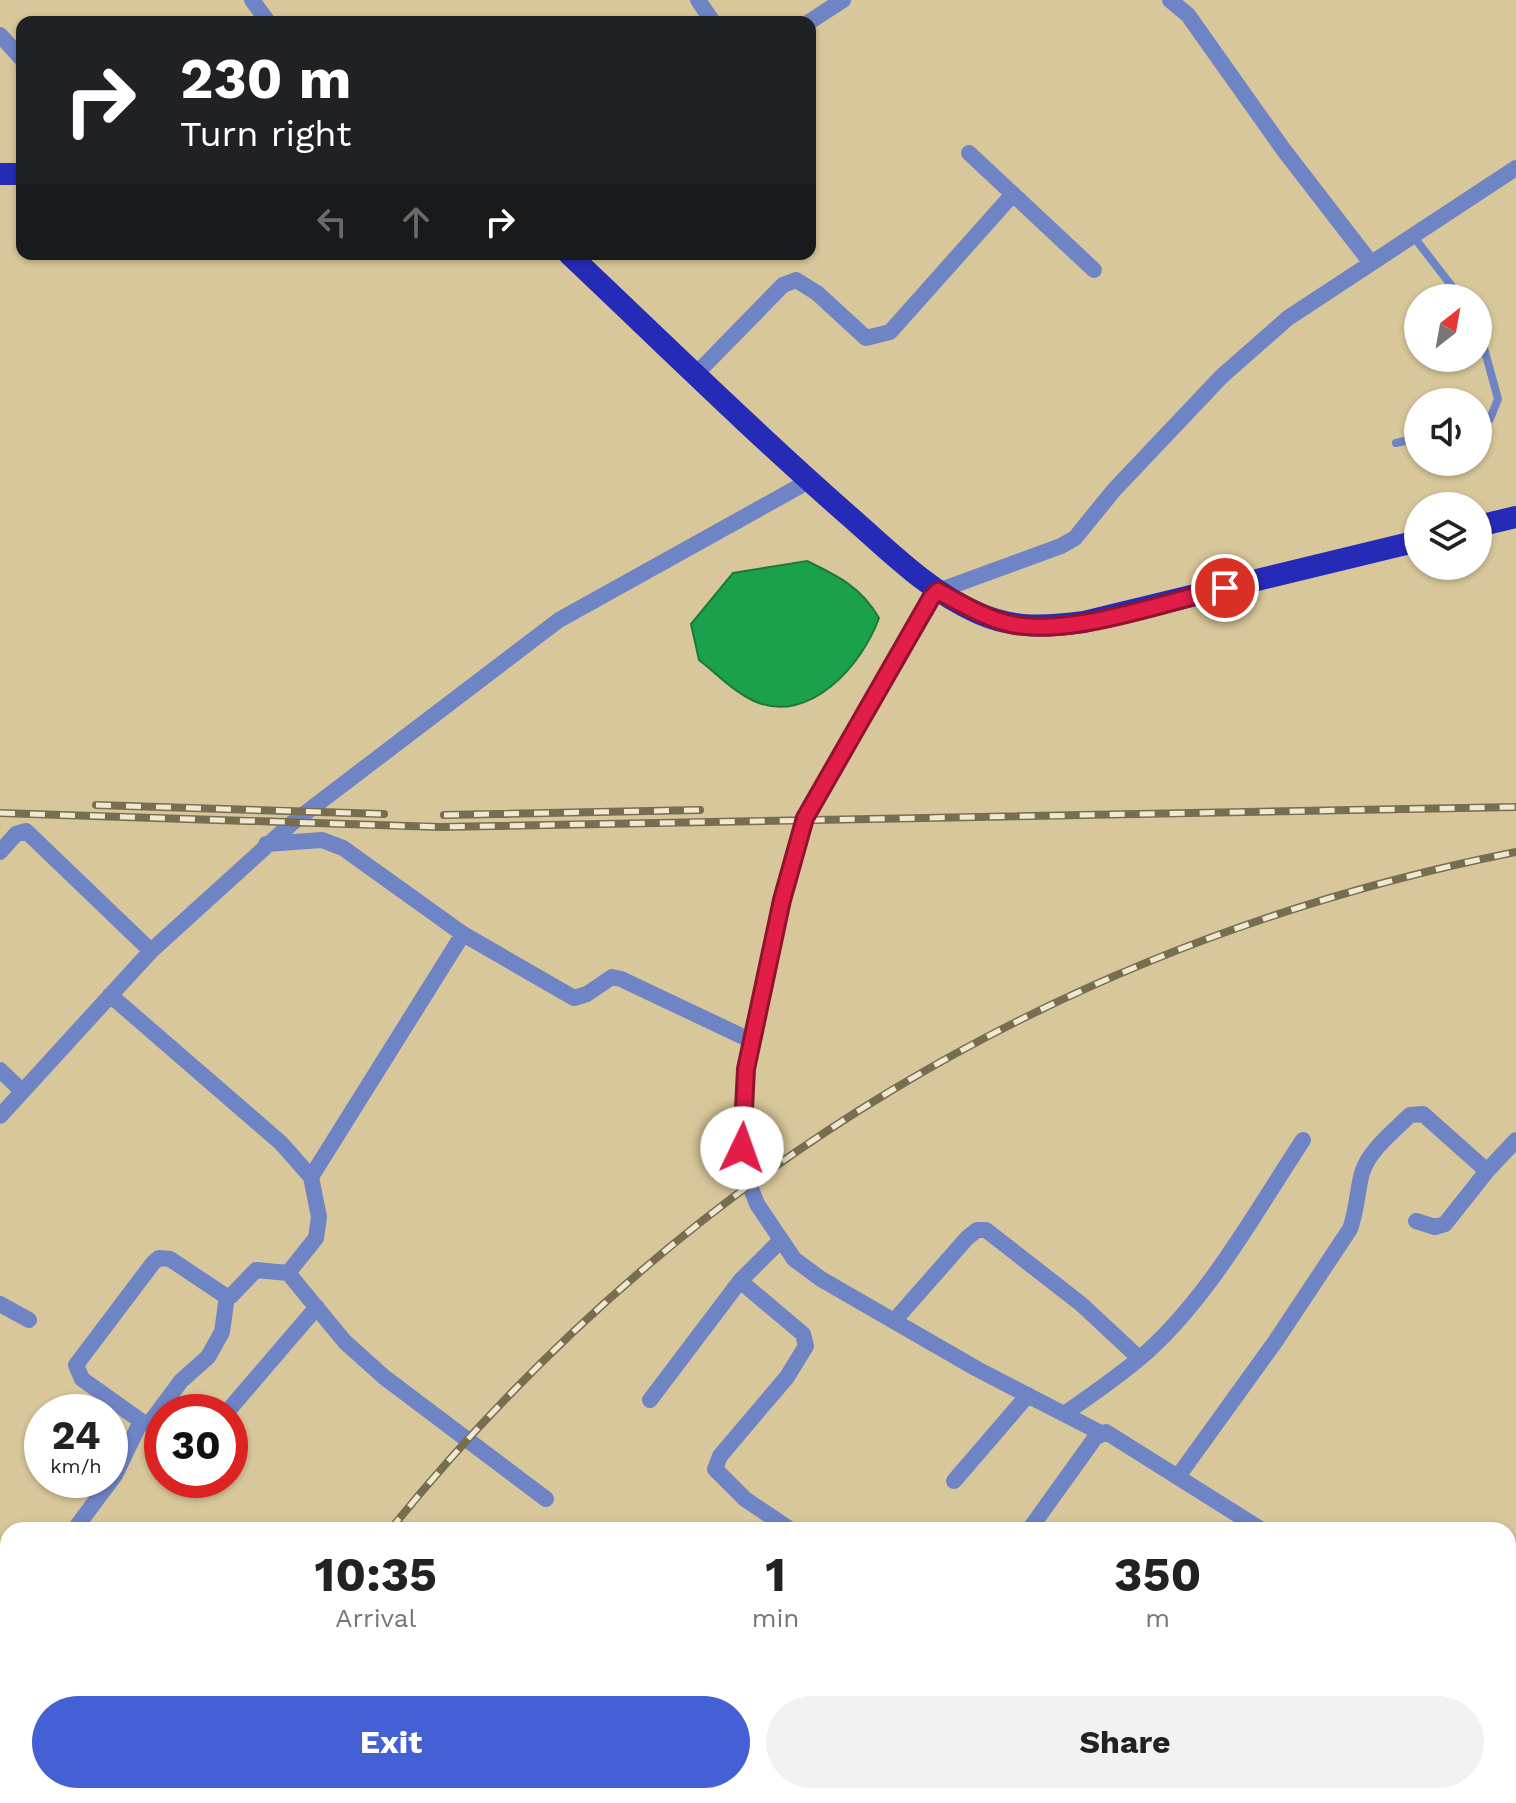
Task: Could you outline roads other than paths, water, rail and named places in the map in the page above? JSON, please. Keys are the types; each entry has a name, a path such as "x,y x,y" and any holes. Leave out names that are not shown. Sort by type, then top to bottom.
{"highway":[{"path":"575,260 809,481 938,591 978,613 1012,624 1042,627 1084,622 1404,544"},
{"path":"1492,523 1516,517"}],"street":[{"path":"816,17 843,0"},
{"path":"1170,0 1188,15 1283,149 1371,263"},
{"path":"0,35 16,52"},
{"path":"969,153 1094,270"},
{"path":"1250,1522 1116,1436 1101,1433 1028,1395 894,1321 803,1266 757,1204 747,1178 742,1148 746,1069 784,891 809,809 938,591 1061,546 1075,538 1114,490 1222,376 1288,318 1516,168"},
{"path":"696,374 783,285 796,280 817,293 866,338 890,332 1013,194"},
{"path":"0,1116 151,951 266,844 559,620 809,481"},
{"path":"0,852 16,834 26,831 151,951"},
{"path":"266,844 322,840 343,848 463,934 574,998 581,998 612,977 621,979 752,1041"},
{"path":"311,1177 463,934"},
{"path":"110,995 281,1143 311,1177 319,1217 316,1238 288,1273"},
{"path":"0,1070 22,1091"},
{"path":"1179,1475 1275,1342 1350,1229 1357,1212 1362,1175 1370,1155 1410,1115 1423,1114 1487,1171"},
{"path":"1064,1414 1139,1358 1207,1282 1303,1140"},
{"path":"1416,1221 1435,1227 1445,1224 1516,1140"},
{"path":"894,1321 967,1238 977,1230 986,1230 1081,1304 1139,1358"},
{"path":"650,1400 740,1281 781,1240"},
{"path":"144,1419 82,1379 76,1372 79,1357 159,1258 170,1259 227,1296"},
{"path":"172,1394 181,1381 208,1357 222,1332 227,1296 256,1270 288,1273 345,1342 384,1377 546,1499"},
{"path":"740,1281 803,1334 806,1346 787,1377 720,1456 715,1469 745,1499 779,1522"},
{"path":"0,1304 29,1320"},
{"path":"242,1394 317,1307"},
{"path":"954,1481 1028,1395"},
{"path":"80,1522 144,1433"},
{"path":"1035,1522 1101,1433"}],"lane":[{"path":"1413,236 1450,284"},
{"path":"1491,372 1498,399 1492,414"},
{"path":"1396,443 1404,441"}],"railway":[{"path":"96,805 384,814"},
{"path":"0,813 440,827 1516,807"},
{"path":"444,815 700,810"},
{"path":"397,1522 503,1401 625,1285 755,1181 893,1090 1038,1011 1190,945 1350,892 1516,852"}]}
